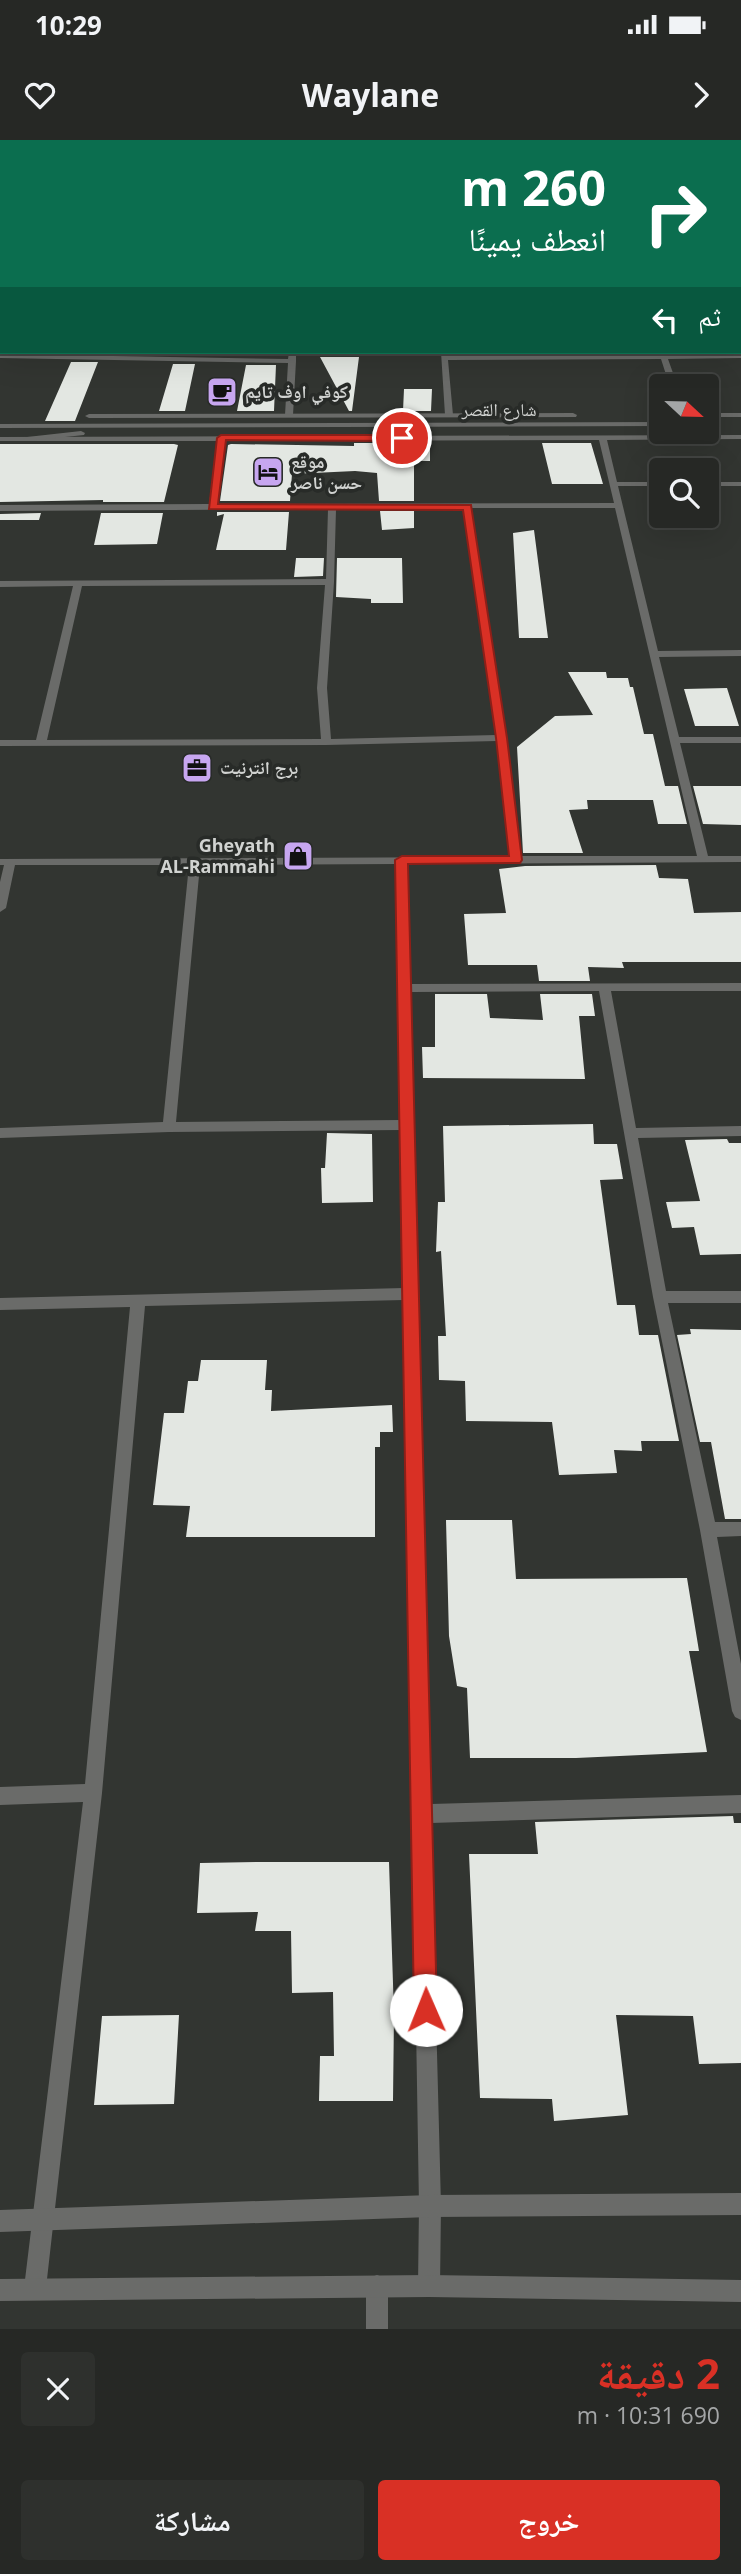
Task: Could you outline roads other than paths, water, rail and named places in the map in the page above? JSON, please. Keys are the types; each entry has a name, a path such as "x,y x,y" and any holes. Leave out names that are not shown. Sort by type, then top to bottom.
{"street":[{"path":"449,415 444,355 741,356"},
{"path":"0,356 292,356 289,415"},
{"path":"664,356 670,374"},
{"path":"334,426 342,420 335,414"},
{"path":"407,415 400,420 408,426"},
{"name":"شارع القصر","path":"0,416 649,415"},
{"path":"719,415 741,415"},
{"name":"شارع القصر","path":"0,426 649,424"},
{"path":"719,424 741,424"},
{"path":"27,439 139,425"},
{"path":"602,437 703,859"},
{"path":"0,439 741,437"},
{"path":"213,507 221,438"},
{"path":"612,484 649,484"},
{"path":"719,484 741,484"},
{"path":"0,509 617,505"},
{"path":"467,507 502,738 515,860"},
{"path":"327,742 322,688 330,582 332,508"},
{"path":"0,584 330,582"},
{"path":"41,742 78,583"},
{"path":"656,654 741,653"},
{"path":"0,743 327,742 502,738"},
{"path":"676,740 741,740"},
{"path":"0,908 5,862 741,859"},
{"path":"402,860 430,2206 429,2286"},
{"path":"169,1127 195,862"},
{"path":"604,987 660,1297 708,1530 741,1711"},
{"path":"406,988 741,987"},
{"path":"0,1133 169,1127 406,1125"},
{"path":"630,1133 741,1131"},
{"path":"0,1304 410,1294"},
{"path":"660,1297 741,1297"},
{"path":"36,2288 93,1793 138,1299"},
{"path":"708,1530 741,1529"},
{"path":"0,1797 93,1793"},
{"path":"421,1814 741,1804"},
{"path":"0,2221 430,2206 741,2204"},
{"path":"377,2286 377,2329"},
{"path":"0,2290 429,2286 741,2291"}],"place":[{"name":"كوفي اوف تايم","path":"222,392"},
{"name":"موقع حسن ناصر","path":"268,472"},
{"name":"برج انترنيت","path":"197,768"},
{"name":"Gheyath AL-Rammahi","path":"298,856"}]}
